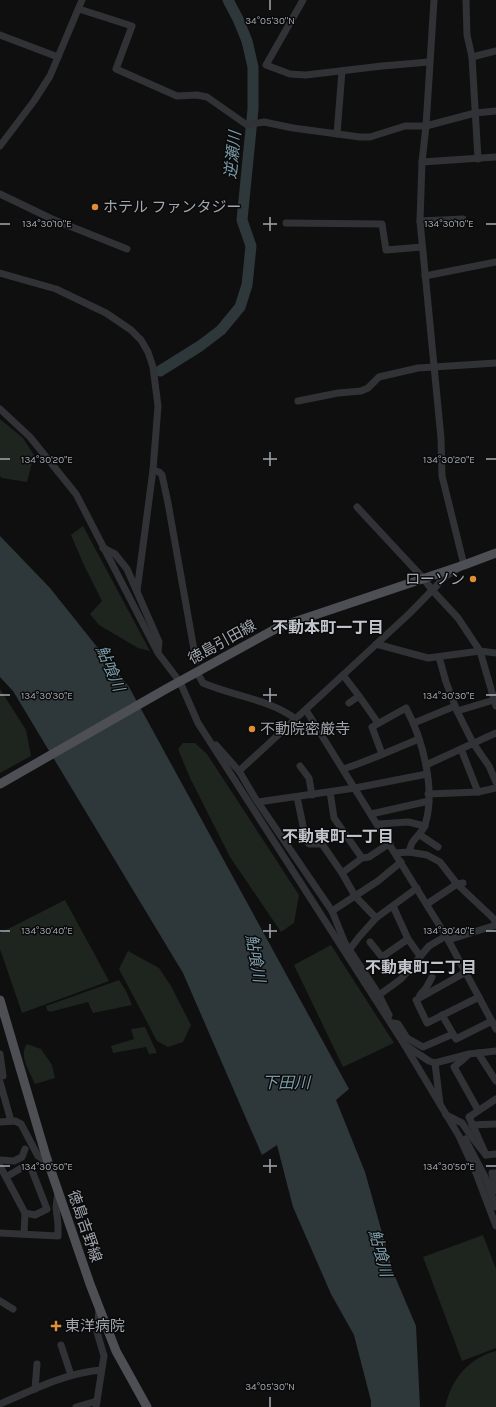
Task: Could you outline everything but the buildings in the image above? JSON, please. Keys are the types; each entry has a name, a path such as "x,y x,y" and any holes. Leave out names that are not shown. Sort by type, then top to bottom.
{"main road":[{"name":"徳島引田線","path":"0,784 278,627 496,553"},
{"name":"徳島吉野線","path":"0,1003 49,1164 90,1284 116,1351 147,1407"}],"street":[{"path":"0,146 34,101 50,76 82,0"},
{"path":"303,0 266,65 290,74 306,75 429,62"},
{"path":"239,771 433,591 446,576 464,565 442,476 441,438 420,222 422,162 426,126 434,0"},
{"path":"466,0 467,35 472,57 478,159"},
{"path":"79,8 132,26 116,69 177,96 197,95 207,97 247,125 264,122 293,128 370,137 405,126 426,126 475,113 496,111"},
{"path":"0,35 58,57"},
{"path":"472,57 496,51"},
{"path":"337,134 342,72"},
{"path":"422,162 496,157"},
{"path":"0,194 52,219 127,250"},
{"path":"420,222 462,219"},
{"path":"286,223 382,224 386,250 422,247"},
{"path":"425,276 496,262"},
{"path":"0,273 56,289 106,313 131,330 141,340 148,352 154,367 158,406 153,470 137,592"},
{"path":"298,401 338,393 361,392 368,388 379,377 434,366 496,362"},
{"path":"0,409 30,438 76,494 158,653 180,682 198,723 395,1033 404,1044 459,1136 476,1173 496,1226"},
{"path":"153,470 162,475 196,661"},
{"path":"357,507 458,618 480,651 495,703 456,709 414,723"},
{"path":"103,548 114,554 127,569 159,642 158,653"},
{"path":"376,644 428,658 480,651 496,653"},
{"path":"439,657 456,709 473,743 489,766 496,782"},
{"path":"342,675 359,696 378,724"},
{"path":"199,676 203,683 265,703 286,712 296,719"},
{"path":"349,703 359,696"},
{"path":"382,754 372,727 406,708 420,739 426,765 429,797 425,826 420,835 412,843 409,852"},
{"path":"306,710 418,888 466,972 496,1029"},
{"path":"198,723 239,771 258,802 332,911 345,943 378,996 393,1023 395,1033"},
{"path":"426,765 496,733"},
{"path":"343,769 365,762 420,739"},
{"path":"461,749 478,792"},
{"path":"300,766 309,778 312,795"},
{"path":"258,802 355,788 427,774"},
{"path":"371,814 429,797 478,792 496,788"},
{"path":"330,792 334,818 362,858"},
{"path":"297,797 306,840 309,844 322,844 342,873 355,896 376,918"},
{"path":"378,824 408,822 425,826"},
{"path":"420,835 438,847"},
{"path":"342,873 362,858 369,857 390,843"},
{"path":"378,996 401,979 429,946 447,938 496,924 493,918 440,862 427,855 409,852 396,853"},
{"path":"332,911 378,881 401,862"},
{"path":"427,904 460,884"},
{"path":"350,949 376,918 418,888"},
{"path":"393,906 408,939 420,956"},
{"path":"370,942 382,957 408,939"},
{"path":"416,1000 466,972"},
{"path":"416,1000 426,988 432,977"},
{"path":"416,1000 427,1022 479,997"},
{"path":"442,1015 456,1039 492,1021"},
{"path":"393,1023 398,1024 407,1038 423,1047 453,1034"},
{"path":"404,1044 429,1061 435,1063 469,1054 496,1051"},
{"path":"0,1054 3,1076 0,1076"},
{"path":"469,1054 454,1067 478,1110"},
{"path":"478,1054 496,1081"},
{"path":"435,1063 440,1106"},
{"path":"0,1082 11,1121"},
{"path":"486,1155 469,1117 496,1099"},
{"path":"445,1114 462,1123 486,1155"},
{"path":"445,1114 457,1125 477,1160 496,1207"},
{"path":"0,1122 15,1121 21,1124 38,1156 49,1164"},
{"path":"472,1125 496,1124"},
{"path":"2,1162 14,1161 22,1157 24,1149"},
{"path":"0,1153 6,1177 25,1213 24,1234"},
{"path":"486,1155 496,1154"},
{"path":"6,1177 23,1167 31,1168 47,1210 35,1215 25,1213"},
{"path":"476,1173 485,1177 495,1192"},
{"path":"495,1192 492,1174 496,1173"},
{"path":"0,1233 58,1236 56,1207 58,1192"},
{"path":"0,1301 13,1309"},
{"path":"76,1407 96,1404 104,1356 97,1332 99,1308"},
{"path":"61,1345 71,1375"},
{"path":"35,1389 37,1364"},
{"path":"3,1404 35,1389 71,1375 101,1370"}],"shaded area":[{"path":"0,419 23,438 34,455 27,482 2,478 0,476"},
{"path":"83,526 150,651 138,648 99,625 90,614 102,601 71,535"},
{"path":"0,689 26,730 31,756 0,773"},
{"path":"183,743 195,743 207,754 299,895 294,923 281,932 230,857 190,778 178,749"},
{"path":"65,900 109,981 22,1013 0,949 0,933"},
{"path":"331,945 394,1043 343,1067 294,965"},
{"path":"128,951 159,968 171,986 191,1025 183,1042 168,1047 157,1041 119,969"},
{"path":"119,980 132,1005 93,1013 88,1002 50,1012 47,1010 46,1006"},
{"path":"145,1027 157,1053 149,1054 146,1047 113,1053 111,1046 134,1039 131,1029"},
{"path":"27,1044 41,1049 52,1065 55,1078 35,1084 24,1058"},
{"path":"483,1235 496,1269 496,1348 462,1361 423,1257"},
{"path":"496,1351 496,1407 445,1407 456,1379 462,1372 477,1359"}],"water":[{"name":"下田川","path":"0,536 50,588 129,687 349,1089 336,1100 365,1172 393,1272 416,1326 420,1407 371,1407 371,1401 354,1335 331,1294 293,1207 277,1145 262,1155 183,973 13,691 0,677"}],"waterway":[{"name":"逆瀬川","path":"160,371 200,346 221,330 240,307 247,285 251,246 242,220 253,109 253,67 247,41 228,0"}],"place":[{"name":"ホテル ファンタジー","path":"95,207"},
{"name":"ローソン","path":"473,579"},
{"name":"不動院密厳寺","path":"252,729"},
{"name":"東洋病院","path":"56,1326"}],"district":[{"name":"不動本町一丁目","path":"328,627"},
{"name":"不動東町一丁目","path":"338,836"},
{"name":"不動東町二丁目","path":"421,967"}],"water label":[{"name":"鮎喰川","path":"111,668"},
{"name":"鮎喰川","path":"256,958"},
{"name":"鮎喰川","path":"381,1253"}]}
